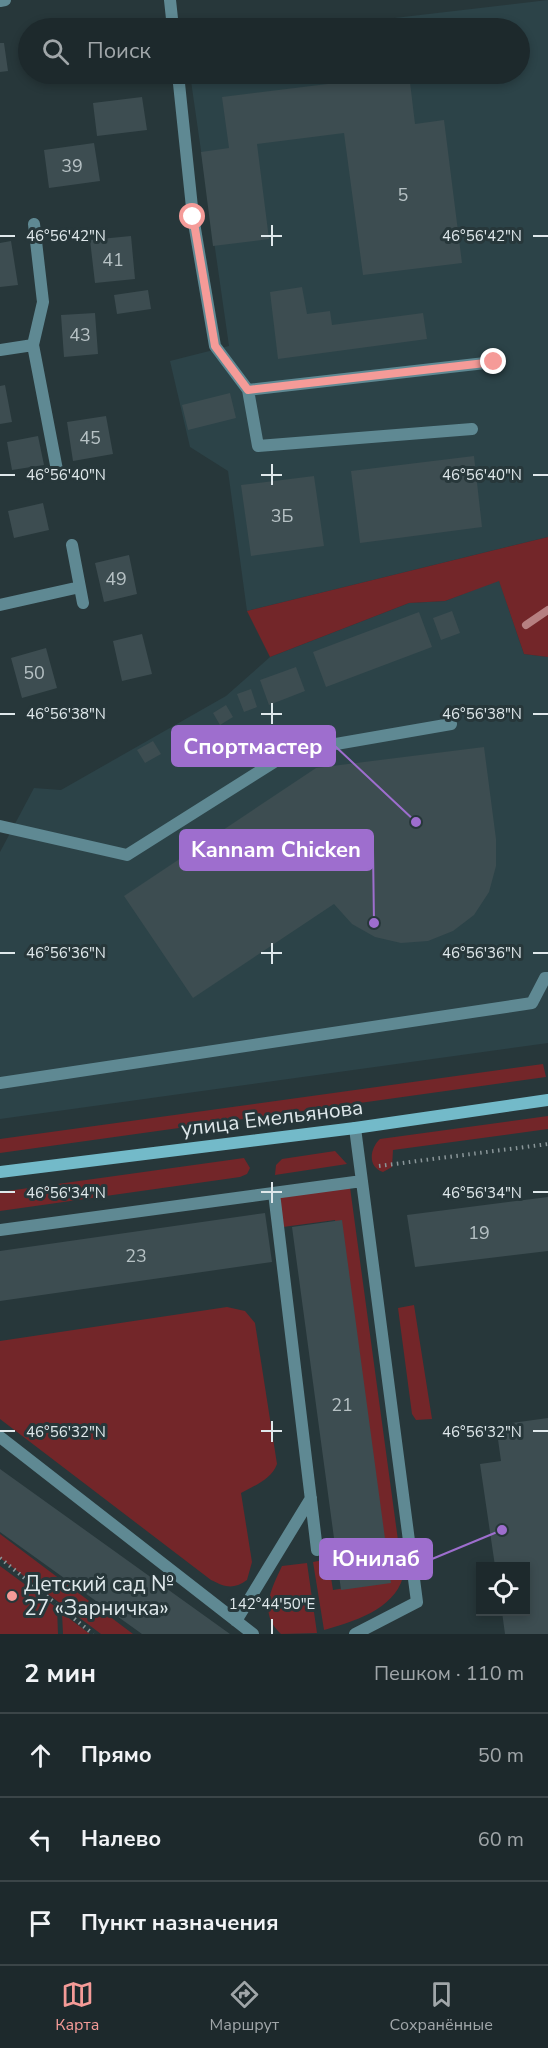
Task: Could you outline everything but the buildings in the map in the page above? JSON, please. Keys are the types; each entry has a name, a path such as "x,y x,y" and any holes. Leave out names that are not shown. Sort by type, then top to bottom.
{"main road":[{"name":"улица Емельянова","path":"0,1172 355,1128 548,1100"}],"street":[{"path":"0,1 5,0"},
{"path":"170,0 172,18"},
{"path":"179,84 193,217 215,346 248,390 258,446 472,429"},
{"path":"34,224 43,302 33,345 57,470"},
{"path":"0,350 33,345"},
{"path":"248,390 494,362"},
{"path":"72,545 83,603"},
{"path":"0,605 80,587"},
{"path":"0,826 127,855 291,752 451,724"},
{"path":"0,1083 532,1003 545,978 548,978"},
{"path":"355,1128 417,1602 355,1634"},
{"path":"0,1230 274,1193 361,1174"},
{"path":"274,1193 317,1550"},
{"path":"0,1437 253,1634"},
{"path":"236,1621 311,1498"}],"path":[{"path":"361,1174 548,1144"},
{"path":"0,1558 93,1634"}],"shaded area":[{"path":"548,0 548,537 247,611 228,471 190,447 170,361 229,346 191,84 530,84 530,18 394,18"},
{"path":"548,537 548,657 524,654 499,581 445,601 409,603 270,657 247,611"},
{"path":"499,580 524,654 548,657 548,1043 0,1119 0,852 34,788 61,790 226,696 270,657 409,603 445,601"},
{"path":"543,1064 546,1077 0,1153 0,1139"},
{"path":"548,1116 548,1129 393,1150 392,1167 383,1172 378,1170 372,1162 372,1152 380,1139"},
{"path":"335,1151 347,1164 275,1175 276,1165 282,1159"},
{"path":"244,1158 250,1168 247,1174 240,1177 0,1211 0,1192"},
{"path":"349,1180 403,1577 391,1598 371,1613 324,1630 313,1562 328,1559 333,1590 387,1581 335,1220 283,1227 277,1191"},
{"path":"414,1305 432,1419 416,1420 412,1414 398,1308"},
{"path":"227,1307 245,1311 255,1323 277,1464 267,1478 241,1493 252,1562 247,1580 229,1586 211,1580 0,1419 0,1341"},
{"path":"0,1534 133,1634 101,1634 0,1558"},
{"path":"307,1563 317,1633 281,1634 274,1626 268,1610 274,1584 282,1566"},
{"name":"Детский сад № 27 «Зарничка»","path":"0,1566 57,1608 58,1634 0,1634"},
{"path":"62,1613 90,1634 63,1634"}],"waterway":[{"path":"526,625 548,610"}],"place":[{"name":"Спортмастер","path":"416,822"},
{"name":"Kannam Chicken","path":"374,923"},
{"name":"Юнилаб","path":"502,1530"},
{"name":"Детский сад № 27 «Зарничка»","path":"12,1596"}],"route":[{"path":"193,217 215,346 248,390 494,362"}]}
